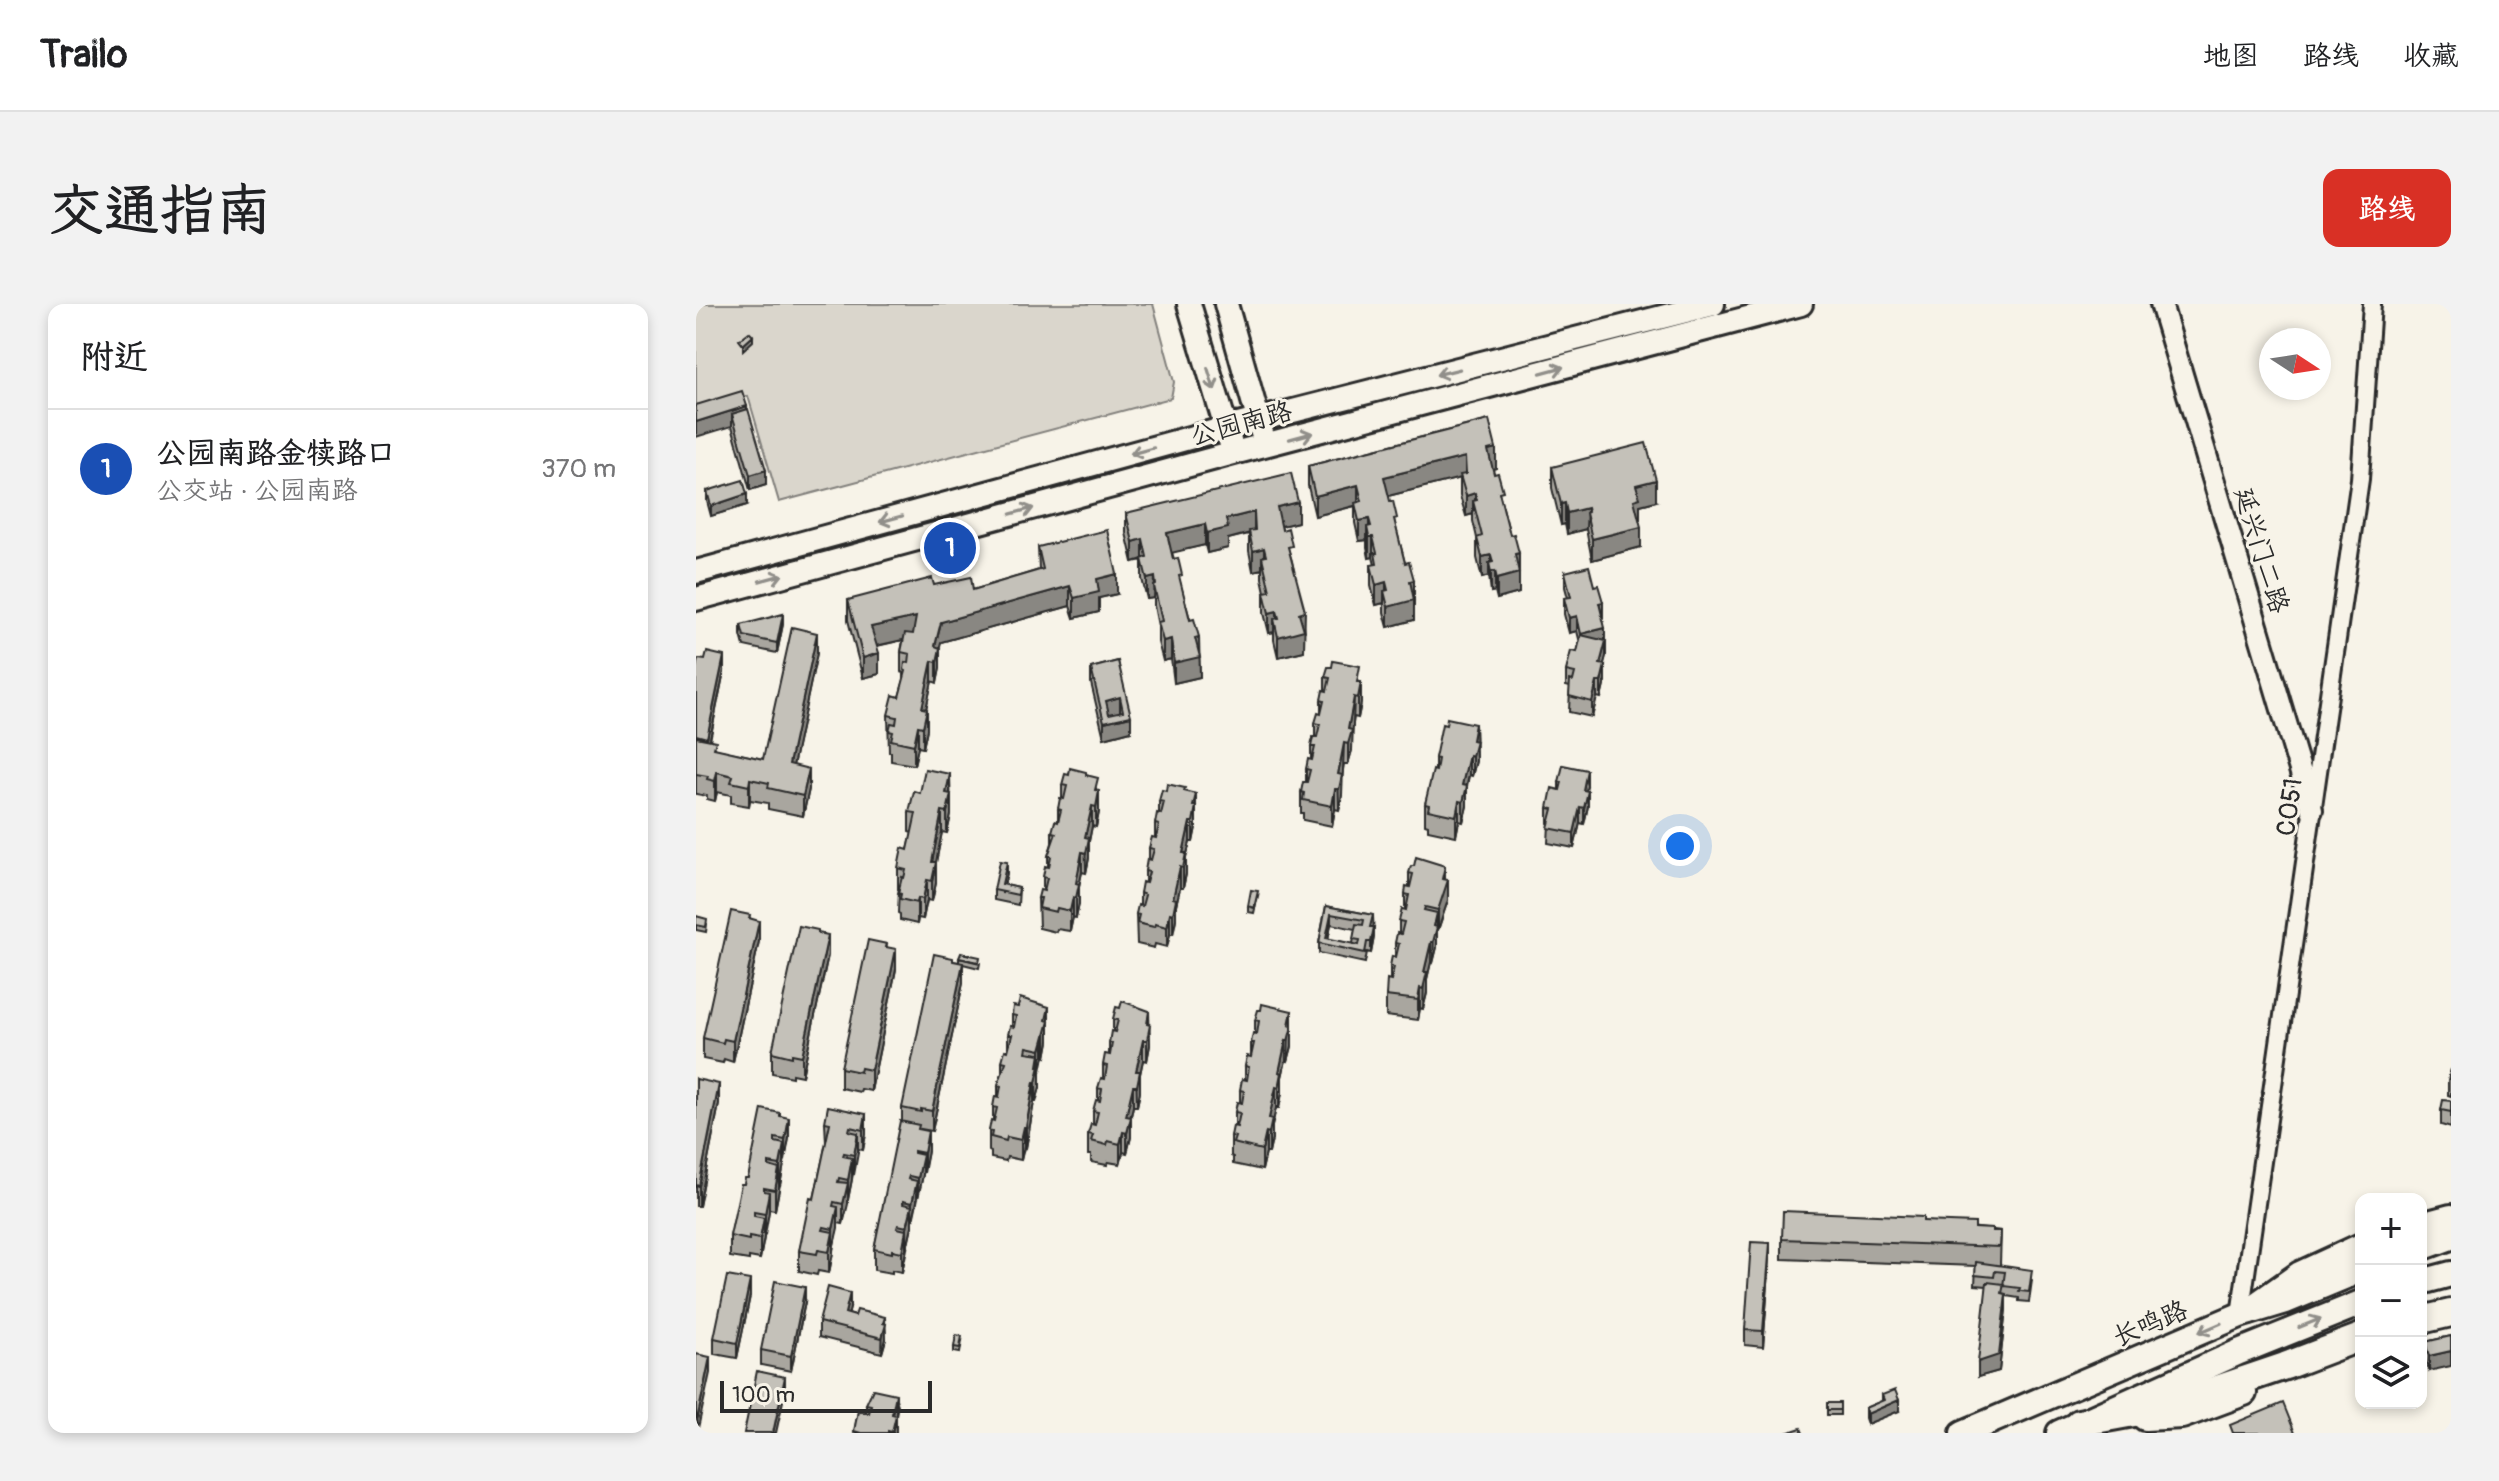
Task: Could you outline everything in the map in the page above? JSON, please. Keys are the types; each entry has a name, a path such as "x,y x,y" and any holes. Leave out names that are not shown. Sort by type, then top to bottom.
{"highway":[{"path":"2427,1224 2451,1218"},
{"path":"2244,1313 2300,1275 2355,1257"},
{"path":"2427,1319 2451,1313"},
{"path":"2069,1428 2161,1408 2355,1339"}],"main road":[{"path":"1189,304 1234,453"},
{"path":"1226,304 1265,446"},
{"name":"公园南路","path":"696,572 1226,428 1713,304"},
{"name":"公园南路","path":"696,599 1801,304"},
{"path":"2427,1246 2451,1237"},
{"path":"2427,1280 2451,1274"},
{"path":"2069,1428 2239,1352 2355,1305"},
{"name":"长鸣路","path":"1963,1433 2244,1313"},
{"path":"2427,1329 2451,1323"},
{"path":"2069,1428 2182,1416 2355,1352"}],"street":[{"name":"延兴门二路","path":"2161,304 2312,810"},
{"name":"C051","path":"2244,1313 2360,479 2372,304"}],"shaded area":[{"path":"696,304 1153,304 1174,382 1171,398 779,502 748,396 696,411"}],"building":[{"path":"749,332 753,336 743,345 739,340"},
{"path":"742,391 747,406 696,422 696,405"},
{"path":"748,409 766,470 750,475 732,414"},
{"path":"1489,420 1496,448 1488,450 1494,474 1498,473 1503,491 1499,492 1510,535 1514,534 1519,553 1515,554 1519,573 1497,579 1495,571 1491,572 1491,555 1482,557 1477,538 1482,536 1473,501 1477,500 1475,493 1466,496 1460,475 1466,474 1465,457 1384,477 1390,501 1393,501 1397,518 1394,519 1405,563 1409,562 1414,580 1410,581 1414,600 1388,607 1384,591 1388,590 1386,582 1376,585 1371,565 1377,564 1377,553 1373,537 1369,537 1369,519 1359,521 1355,503 1362,501 1358,485 1315,496 1308,466"},
{"path":"1646,443 1656,480 1636,485 1640,498 1634,500 1641,527 1592,539 1587,508 1567,513 1565,503 1561,504 1552,467"},
{"path":"1291,473 1298,502 1277,507 1282,530 1288,528 1292,546 1288,547 1305,611 1299,613 1304,630 1278,637 1274,619 1279,618 1277,611 1269,613 1264,592 1270,591 1262,557 1266,556 1264,548 1253,551 1249,531 1255,530 1254,512 1226,519 1228,528 1207,533 1205,524 1167,533 1173,559 1178,558 1182,575 1179,576 1190,620 1194,619 1199,637 1195,638 1200,657 1174,663 1171,639 1163,641 1158,622 1162,621 1154,586 1155,577 1147,579 1142,559 1147,557 1143,539 1133,542 1126,513"},
{"path":"743,480 747,494 711,506 707,491"},
{"path":"1107,530 1117,574 1097,579 1099,592 1074,598 1070,586 941,622 935,646 940,648 937,662 932,661 922,708 927,709 923,727 918,726 914,745 891,740 891,723 896,724 897,717 888,715 893,695 899,697 906,671 905,662 909,663 910,654 901,652 905,633 913,634 916,617 871,627 879,653 863,658 848,600 932,578 934,585 971,577 973,590 1043,569 1038,547"},
{"path":"1589,566 1594,586 1598,585 1603,602 1599,603 1605,628 1581,634 1577,616 1569,618 1564,598 1571,597 1565,572"},
{"path":"783,614 777,643 744,636 741,625"},
{"path":"792,627 817,633 789,764 809,769 803,796 768,788 769,783 750,779 749,786 731,782 733,776 717,772 715,781 696,774 696,737 716,741 714,748 763,759"},
{"path":"1581,635 1606,641 1600,664 1605,665 1592,702 1569,696 1570,680 1573,681 1575,673 1566,671 1571,651 1577,652"},
{"path":"707,652 724,656 707,738 696,735 696,668 698,659 705,660"},
{"path":"1118,661 1131,716 1104,722 1091,668","holes":["1120,697 1123,711 1109,714 1106,701"]},
{"path":"1333,661 1360,666 1357,682 1361,682 1358,698 1354,697 1348,729 1352,730 1348,744 1344,743 1338,774 1342,775 1332,806 1303,800 1304,793 1301,792 1310,770 1306,769 1315,747 1311,747 1313,737 1317,737 1320,724 1315,723 1318,713 1321,714 1323,690 1327,691 1330,678 1325,677"},
{"path":"1447,718 1475,724 1472,740 1476,741 1472,756 1469,755 1462,785 1467,786 1456,816 1428,810 1429,805 1425,804 1433,770 1436,771 1438,759 1435,758 1442,724 1446,725"},
{"path":"1563,765 1587,770 1583,790 1588,791 1584,808 1580,807 1574,833 1548,828 1553,809 1548,808 1552,788 1560,790"},
{"path":"1070,768 1098,778 1095,790 1099,791 1085,837 1089,838 1086,853 1082,852 1076,898 1073,897 1070,911 1057,908 1056,912 1039,908 1041,898 1038,898 1040,890 1044,891 1047,878 1043,877 1045,866 1049,867 1051,856 1048,856 1056,833 1052,832 1061,810 1058,809 1060,798 1064,799 1067,786 1062,785 1065,774 1069,775"},
{"path":"925,769 950,774 946,793 951,794 947,812 942,811 932,862 936,862 932,881 927,880 923,899 918,898 917,903 900,899 901,894 898,893 906,870 898,868 902,848 908,850 916,813 909,812 914,791 920,793"},
{"path":"1167,784 1196,794 1193,806 1196,806 1183,853 1186,853 1183,868 1180,867 1173,898 1176,899 1173,914 1170,913 1167,927 1155,924 1154,927 1137,923 1139,915 1136,914 1145,895 1140,893 1142,882 1146,883 1149,872 1145,871 1147,859 1151,860 1154,849 1149,848 1152,837 1156,838 1159,825 1155,824 1157,813 1161,814 1164,802 1159,801"},
{"path":"1416,857 1445,866 1442,879 1448,880 1438,910 1425,907 1424,910 1437,913 1434,926 1437,927 1418,1000 1386,996 1387,979 1391,980 1394,967 1390,966 1392,956 1396,957 1399,944 1395,943 1397,933 1401,934 1404,922 1399,921 1402,909 1406,910 1409,895 1405,894 1406,886 1410,887 1413,874 1409,873"},
{"path":"1000,861 1007,862 1002,884 1019,888 1018,895 994,890"},
{"path":"1251,890 1258,891 1254,908 1248,906"},
{"path":"1326,906 1373,915 1371,942 1367,942 1365,953 1319,943","holes":["1331,914 1364,920 1363,925 1356,924 1353,939 1360,940 1359,945 1326,938"]},
{"path":"731,911 750,915 749,918 759,921 733,1041 724,1039 723,1043 703,1038"},
{"path":"696,916 707,919 706,927 696,925"},
{"path":"799,926 828,935 802,1056 792,1054 792,1057 772,1052"},
{"path":"868,940 896,949 871,1070 861,1068 860,1072 841,1068"},
{"path":"961,953 980,957 979,962 959,958"},
{"path":"934,954 963,963 932,1111 921,1109 921,1112 902,1108"},
{"path":"1020,998 1049,1007 1046,1020 1049,1021 1041,1050 1027,1047 1026,1052 1040,1054 1040,1066 1026,1127 1021,1140 1007,1137 1006,1141 991,1137 992,1132 989,1131 997,1108 993,1107 995,1096 999,1097 1001,1086 998,1085 1006,1062 1002,1061 1012,1035 1008,1035 1010,1026 1014,1027 1016,1016 1012,1015 1013,1006 1018,1007"},
{"path":"1122,1001 1149,1011 1147,1024 1150,1025 1136,1071 1140,1071 1137,1086 1133,1086 1126,1116 1131,1117 1127,1133 1123,1132 1120,1144 1108,1141 1107,1145 1091,1141 1093,1135 1088,1134 1091,1124 1095,1125 1098,1112 1093,1111 1096,1100 1100,1101 1102,1089 1098,1088 1101,1078 1105,1079 1105,1054 1110,1055 1111,1031 1115,1032 1118,1020 1113,1019 1116,1007 1120,1008"},
{"path":"1262,1004 1292,1011 1289,1025 1292,1026 1279,1072 1282,1073 1279,1088 1276,1087 1269,1118 1272,1119 1269,1133 1266,1132 1262,1150 1233,1143 1235,1137 1231,1136 1233,1126 1237,1127 1240,1113 1235,1112 1237,1102 1242,1103 1242,1079 1247,1080 1249,1067 1245,1066 1247,1056 1251,1057 1253,1033 1257,1034 1259,1021 1255,1020"},
{"path":"696,1079 719,1084 699,1186 696,1185"},
{"path":"2443,1100 2451,1101 2451,1112 2441,1110"},
{"path":"828,1106 866,1114 863,1130 850,1127 849,1131 858,1133 854,1155 844,1153 843,1156 852,1158 848,1180 839,1178 838,1182 848,1183 843,1204 834,1202 833,1206 838,1207 833,1229 824,1227 823,1230 833,1232 829,1252 818,1250 817,1254 799,1251 830,1123 825,1122"},
{"path":"762,1109 789,1118 785,1140 775,1138 775,1142 784,1144 780,1165 769,1163 769,1166 779,1169 775,1190 764,1188 769,1192 765,1214 754,1212 754,1216 764,1218 760,1239 749,1237 749,1240 730,1236 741,1184 748,1178"},
{"path":"900,1121 919,1125 918,1129 928,1131 924,1153 914,1151 923,1155 918,1178 909,1176 908,1179 917,1181 912,1203 903,1201 903,1204 912,1206 907,1227 898,1225 897,1228 906,1230 902,1252 892,1250 892,1253 874,1249"},
{"path":"1783,1211 1923,1217 1923,1221 1975,1223 1975,1228 2001,1231 2000,1247 1782,1239"},
{"path":"1751,1242 1770,1243 1763,1331 1745,1330"},
{"path":"1976,1262 2032,1270 2029,1292 2003,1286 2005,1272 1995,1271 1994,1277 1975,1275"},
{"path":"727,1276 750,1280 737,1343 714,1338"},
{"path":"775,1281 805,1287 791,1356 761,1350"},
{"path":"1987,1282 2004,1284 2002,1293 2006,1294 1999,1355 1978,1362"},
{"path":"828,1287 850,1293 845,1313 855,1316 857,1310 885,1317 882,1338 819,1322"},
{"path":"956,1335 962,1336 960,1348 954,1347"},
{"path":"2451,1336 2451,1351 2429,1356 2427,1342"},
{"path":"696,1354 710,1357 697,1420 696,1420"},
{"path":"757,1371 785,1377 773,1433 744,1433"},
{"path":"873,1389 896,1394 892,1432 854,1431 858,1411 869,1413 871,1405 866,1404"},
{"path":"1895,1390 1899,1400 1867,1414 1865,1408 1884,1400 1882,1395"},
{"path":"1827,1403 1840,1403 1840,1410 1827,1410"},
{"path":"2283,1403 2295,1433 2233,1433 2230,1425"},
{"path":"1801,1428 1803,1433 1786,1433"}],"place":[{"name":"公园南路金犊路口","path":"950,548"}]}
